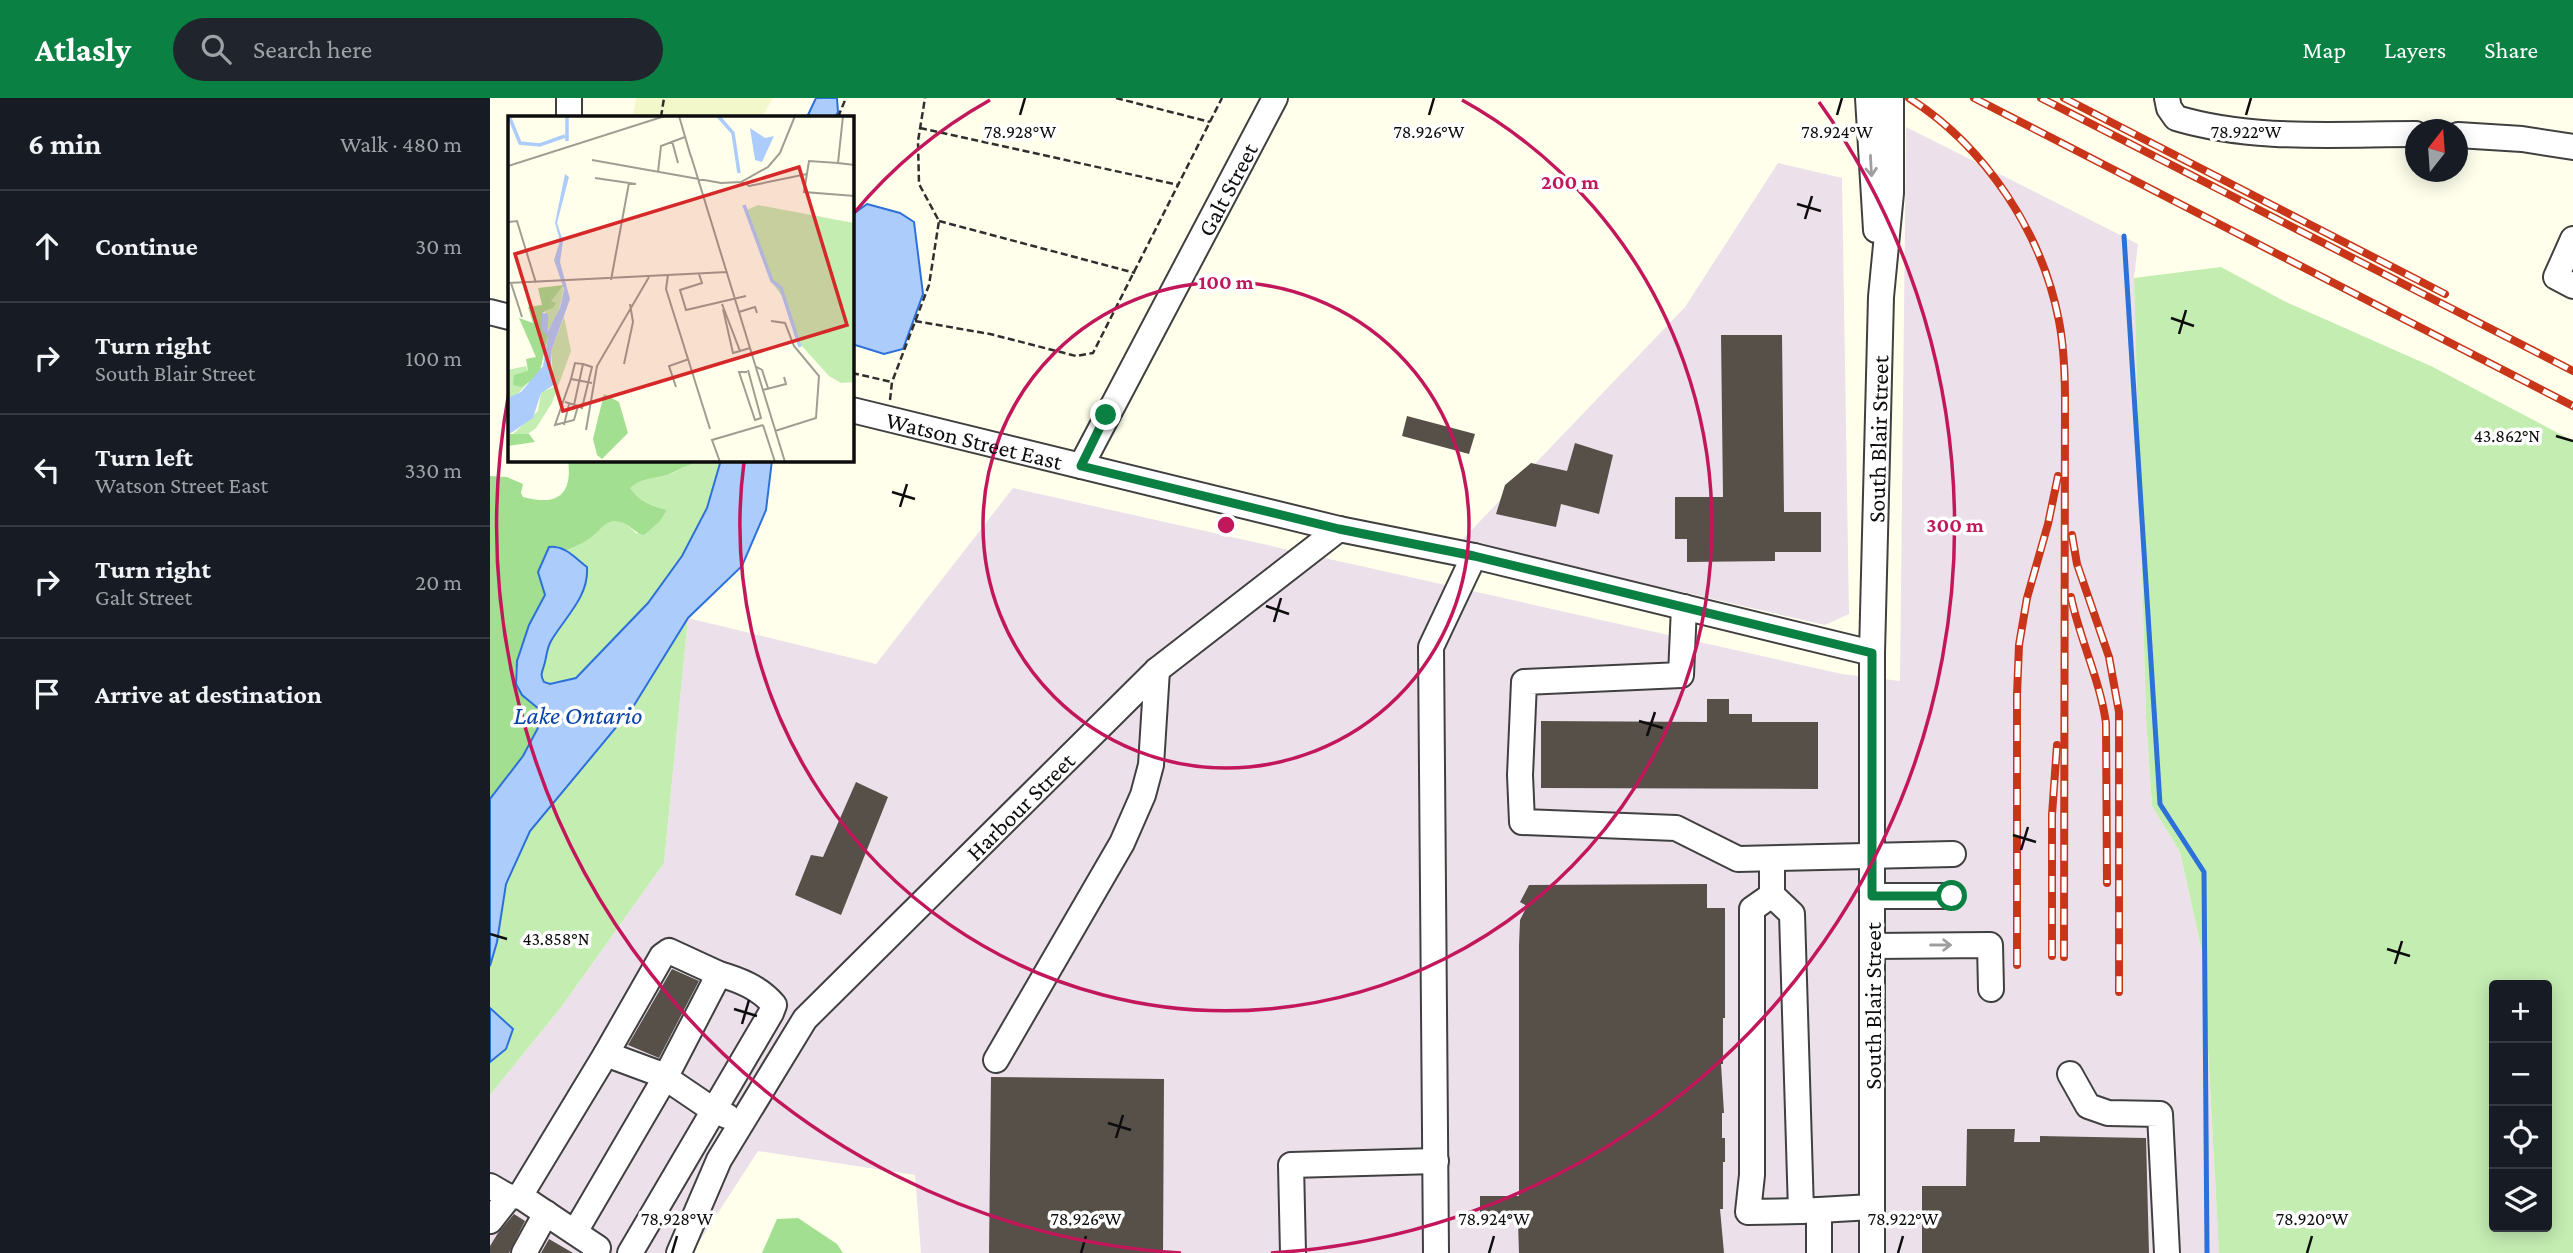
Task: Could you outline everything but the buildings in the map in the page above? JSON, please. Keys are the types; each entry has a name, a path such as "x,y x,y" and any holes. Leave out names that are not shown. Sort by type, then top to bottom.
{"street":[{"path":"569,98 569,116"},
{"name":"Galt Street","path":"1081,466 1275,98"},
{"name":"South Blair Street","path":"1868,98 1870,169 1881,297"},
{"name":"South Blair Street","path":"1872,1253 1872,653 1881,297 1891,193 1891,98"},
{"path":"2167,98 2169,108 2176,118 2233,131 2405,134"},
{"path":"2468,136 2522,139 2573,148"},
{"path":"2573,239 2556,277 2573,286"},
{"path":"490,312 508,317"},
{"name":"Watson Street East","path":"854,411 1339,529 1474,556 1872,653"},
{"name":"Harbour Street","path":"678,1253 719,1160 805,1019 1157,670 1339,529"},
{"path":"1436,1253 1431,647 1474,556"},
{"path":"1684,607 1681,675 1524,682 1520,775 1522,822 1676,828 1738,859 1953,854"},
{"path":"996,1060 1122,843 1143,795 1151,765 1157,670"},
{"path":"1772,859 1772,895 1792,915 1810,1210 1819,1253"},
{"path":"1772,895 1752,909 1752,1175 1748,1212 1872,1207"},
{"path":"1872,896 1952,896"},
{"path":"1872,946 1990,945 1991,989"},
{"path":"490,1221 606,1054 662,957 669,951 766,994 774,1005 630,1253"},
{"path":"575,1232 665,1078 719,974"},
{"path":"606,1054 665,1078 713,1110 741,1121"},
{"path":"2070,1074 2088,1106 2108,1113 2160,1114 2167,1253"},
{"path":"1293,1253 1292,1165 1436,1161"},
{"path":"507,1193 547,1213 600,1251"},
{"path":"524,1253 547,1213"}],"path":[{"path":"662,116 664,98"},
{"path":"838,116 846,98"},
{"path":"887,419 892,382 929,285 939,221 919,184 918,141 925,98"},
{"path":"1116,98 1210,122"},
{"path":"915,321 990,334 1076,356 1093,354 1222,98"},
{"path":"920,128 1179,185"},
{"path":"939,221 1135,273"},
{"path":"854,373 892,382"}],"shaded area":[{"path":"1906,127 2138,244 2134,278 2146,719 2152,806 2180,852 2203,956 2219,1253 921,1253 915,1175 758,1151 692,1253 490,1253 490,1095 562,1006 664,863 688,618 876,664 1013,488 1842,674 1900,681"},
{"path":"1778,163 1842,178 1849,614 1825,625 1461,541 1685,307"}],"green space":[{"path":"636,98 773,98 763,116 633,116"},
{"path":"2221,267 2284,301 2433,367 2573,441 2573,1253 2219,1253 2203,956 2180,852 2152,806 2146,719 2134,278"},
{"path":"568,462 693,462 630,488 646,502 667,510 659,522 644,535 615,521 604,525 592,537 567,550 557,546 546,552 538,572 545,595 521,647 516,670 517,687 540,711 541,719 531,742 490,799 490,476 507,477 523,484 523,497 545,500 553,499 565,490"},
{"path":"720,462 707,508 682,556 648,603 576,678 544,683 542,672 550,644 575,607 587,578 587,567 567,550 594,536 605,523 625,523 637,534 667,510 646,502 629,488 692,464"},
{"path":"688,618 664,863 562,1006 490,1095 490,1062 506,1049 513,1029 490,1008 490,966 497,942 506,884 530,831 633,707"},
{"path":"798,1218 837,1244 843,1253 762,1253 777,1219"}],"water":[{"path":"816,98 837,98 836,116 807,116"},
{"path":"867,204 900,213 914,222 923,294 903,349 884,354 854,345 854,214"},
{"name":"Lake Ontario","path":"720,462 772,462 766,510 742,566 688,618 633,707 530,831 506,884 497,942 490,966 490,799 523,756 539,726 539,709 522,695 516,684 517,661 529,625 545,595 538,572 549,547 565,550 587,567 587,578 580,597 549,646 542,675 544,682 550,684 576,678 648,603 682,556 707,508"},
{"path":"490,1008 513,1029 506,1049 490,1062"}],"waterway":[{"path":"2124,236 2160,804 2204,872 2207,1253"}],"railway":[{"path":"1909,98 1937,118 1962,141 2006,194 2039,255 2059,321 2065,391 2064,957"},
{"path":"1974,98 2573,406"},
{"path":"2041,98 2573,371"},
{"path":"2064,98 2445,294"},
{"path":"2017,965 2019,645 2027,598 2048,524 2058,476"},
{"path":"2072,535 2077,564 2109,657 2119,712 2119,992"},
{"path":"2071,597 2106,723 2107,883"},
{"path":"2052,956 2052,815 2057,745"}],"route":[{"path":"1106,415 1081,466 1339,529 1474,556 1872,653 1872,896 1952,896"}]}
